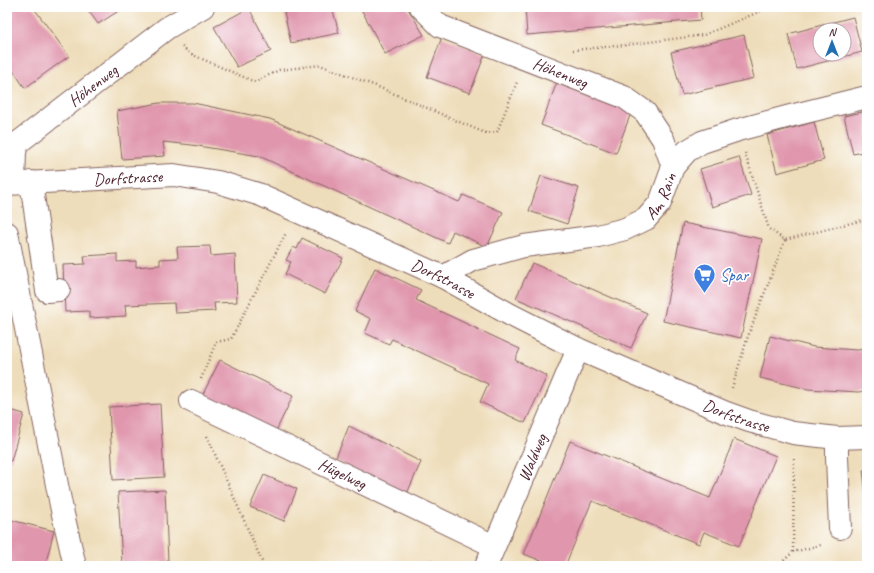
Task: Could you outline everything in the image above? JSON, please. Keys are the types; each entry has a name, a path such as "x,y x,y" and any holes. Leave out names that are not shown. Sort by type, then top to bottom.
{"street":[{"name":"Höhenweg","path":"59,290 48,290 17,183 15,150 19,142 167,28 203,7"},
{"name":"Höhenweg","path":"420,7 440,26 624,97 645,112 663,139 673,167"},
{"name":"Am Rain","path":"443,277 473,260 524,246 598,236 625,229 646,219 660,203 673,167 687,151 702,142 738,130 867,97"},
{"name":"Dorfstrasse","path":"17,183 174,175 218,182 261,195 443,277 511,315 578,349 724,412 749,421 793,433 837,438 867,437"},
{"path":"7,233 75,566"},
{"name":"Waldweg","path":"486,566 578,349"},
{"name":"Hügelweg","path":"191,401 494,546"},
{"path":"837,438 840,528"}],"path":[{"path":"570,50 704,35 761,11 760,7"},
{"path":"162,32 193,55 254,82 279,70 320,65 376,86 485,133 497,132 526,59"},
{"path":"738,130 769,229 785,240 867,219"},
{"path":"264,566 191,401 216,342 231,339 289,226"},
{"path":"724,412 748,336 785,240"},
{"path":"778,566 793,552 795,452"}],"building":[{"path":"10,7 33,7 69,56 25,88 7,62 7,9"},
{"path":"86,7 125,7 98,24"},
{"path":"283,7 332,7 339,33 291,43"},
{"path":"360,7 407,7 424,35 385,54"},
{"path":"525,7 700,7 701,20 527,35"},
{"path":"249,8 271,51 237,67 214,27"},
{"path":"853,17 862,52 852,55 852,22 834,22"},
{"path":"812,28 812,62 824,62 797,69 788,34"},
{"path":"744,35 754,78 682,95 671,52"},
{"path":"442,37 485,54 470,93 427,77"},
{"path":"557,82 632,110 616,153 541,125"},
{"path":"159,103 193,103 270,119 459,202 463,195 503,212 487,247 453,231 448,243 259,156 192,145 163,142 165,156 122,159 117,111"},
{"path":"867,111 867,151 853,154 844,116"},
{"path":"814,122 824,160 777,173 767,135"},
{"path":"739,157 751,195 712,207 700,169"},
{"path":"541,176 579,188 567,224 529,211"},
{"path":"683,223 762,239 741,338 663,321"},
{"path":"302,238 343,258 325,294 285,274 291,262 286,260 293,247 297,249"},
{"path":"210,246 211,256 235,254 237,302 214,303 215,311 175,313 174,303 125,305 126,316 89,318 89,311 65,312 63,265 85,264 84,256 117,254 117,262 136,261 136,267 160,265 160,259 178,258 177,247"},
{"path":"532,263 647,313 631,348 516,298"},
{"path":"375,268 421,290 416,300 520,349 515,360 547,376 525,423 480,402 488,384 392,339 389,344 365,333 371,319 355,311"},
{"path":"770,336 814,347 857,350 867,349 867,391 858,392 808,389 760,378"},
{"path":"220,360 293,396 274,435 201,398"},
{"path":"160,404 164,477 113,480 109,407"},
{"path":"7,409 24,414 11,461 7,460"},
{"path":"349,426 421,462 405,498 335,460"},
{"path":"734,439 776,456 739,546 704,532 699,544 592,501 565,566 554,566 524,554 570,441 710,498"},
{"path":"863,470 867,470 866,496"},
{"path":"264,475 297,489 284,521 250,507"},
{"path":"165,490 168,562 122,564 118,492"},
{"path":"7,519 54,531 45,566 7,566"},
{"path":"431,562 431,566 375,566 375,565"}],"place":[{"name":"Spar","path":"705,294"}]}
